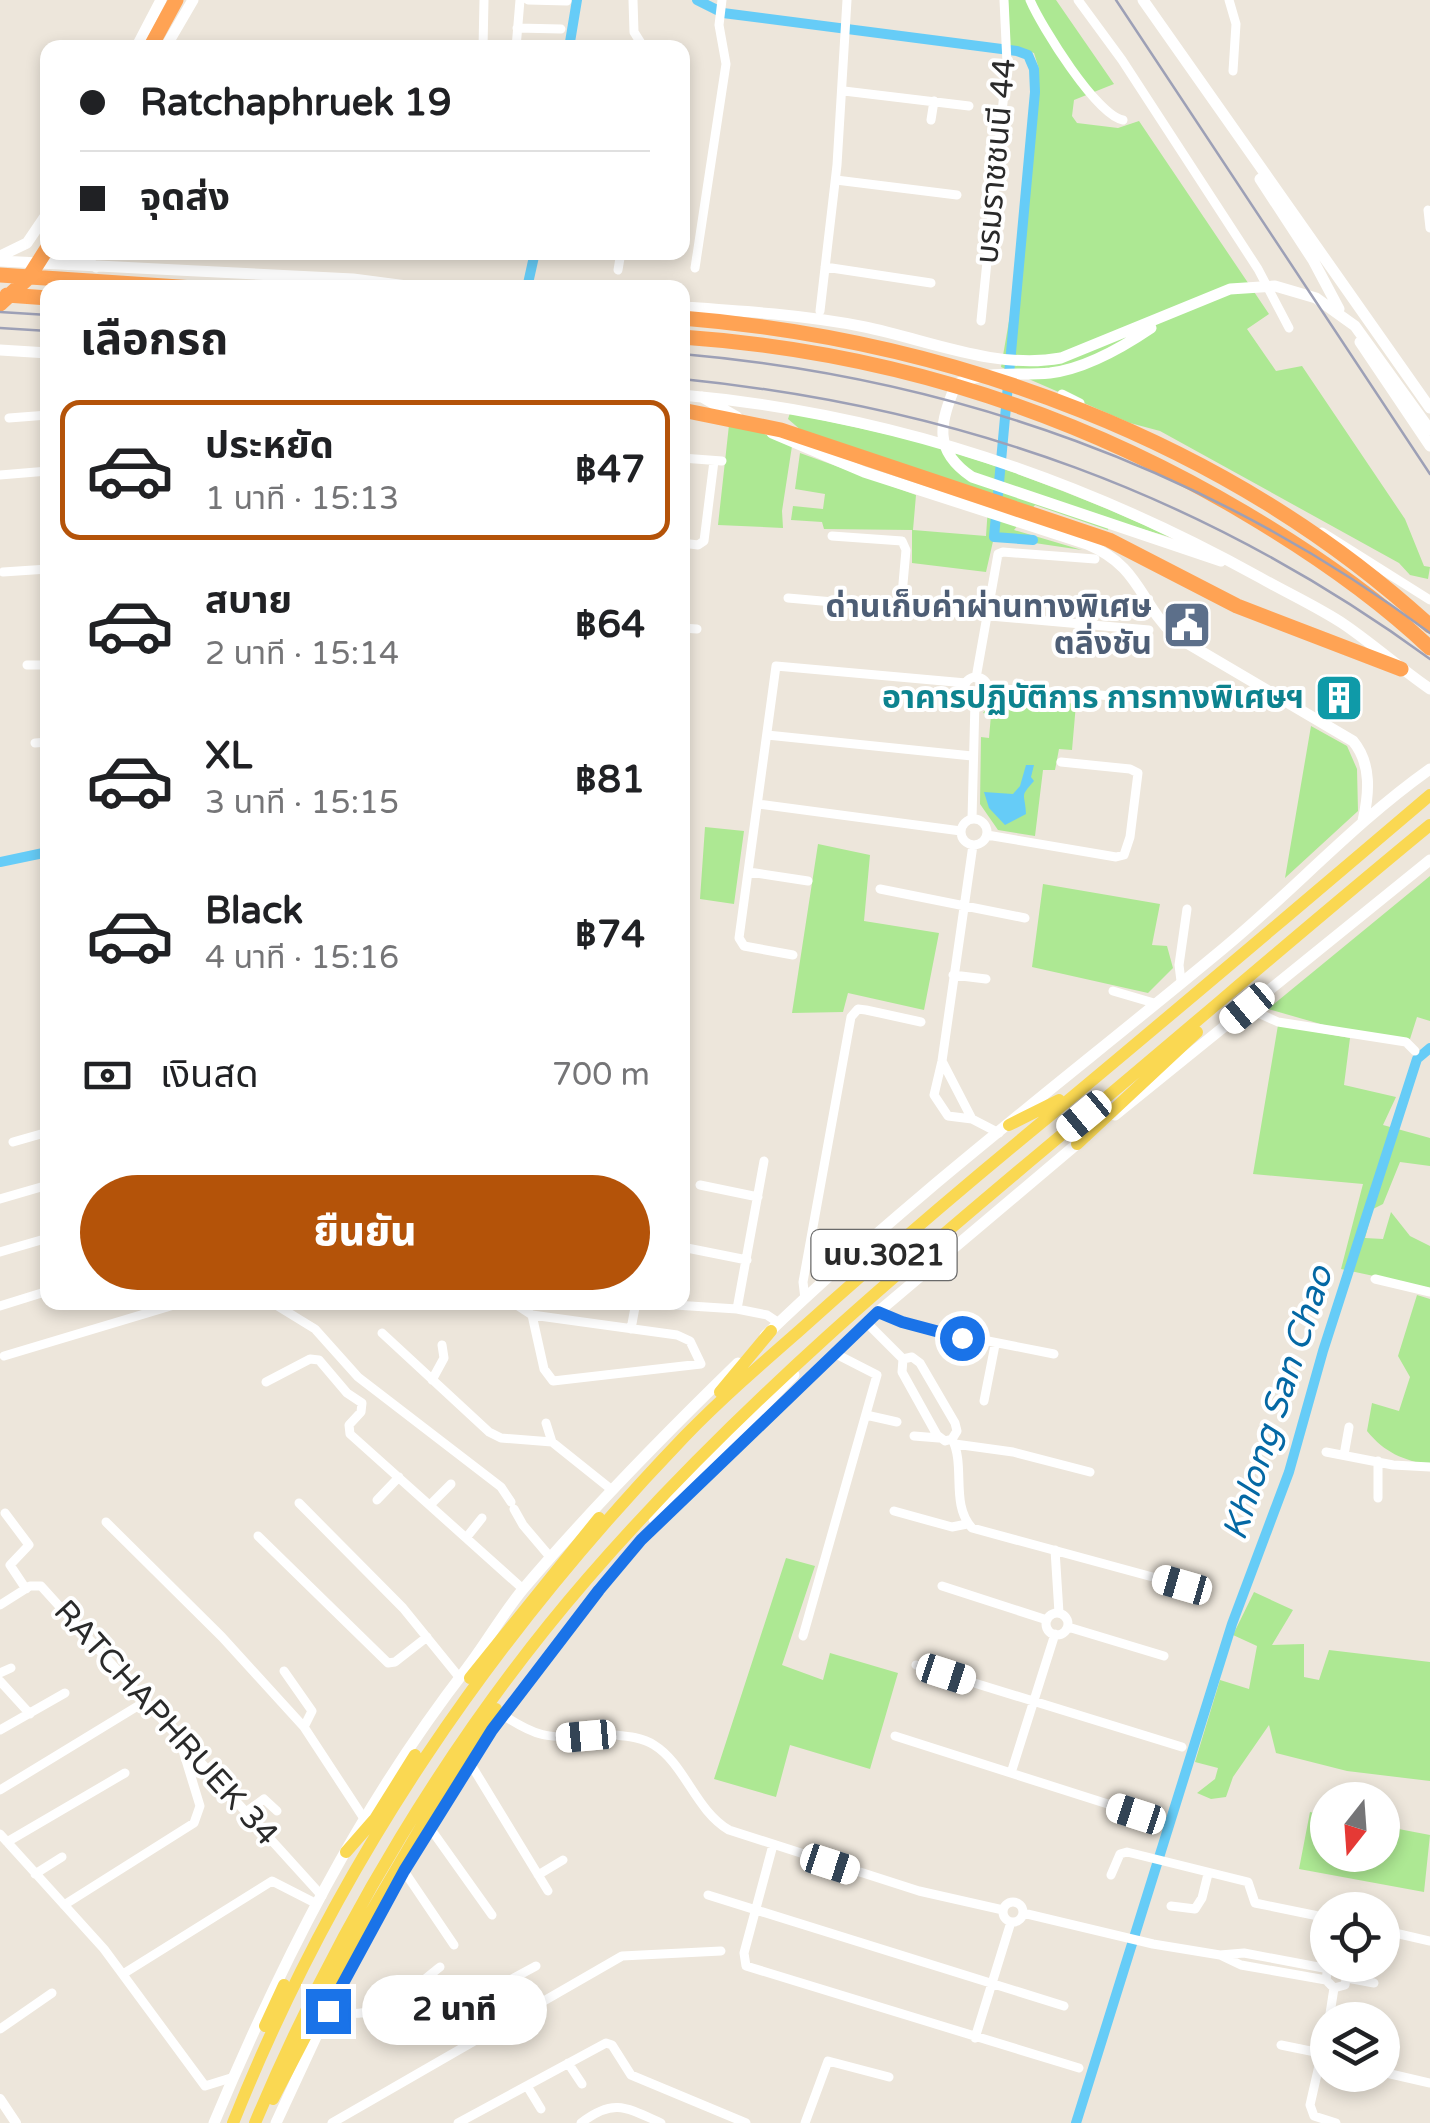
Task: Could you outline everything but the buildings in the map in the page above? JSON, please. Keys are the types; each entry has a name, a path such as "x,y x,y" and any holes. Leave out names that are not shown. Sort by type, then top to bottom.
{"highway":[{"path":"154,40 176,0"},
{"path":"0,304 40,260"},
{"path":"0,275 75,280"},
{"path":"0,295 40,298"},
{"path":"690,319 815,332 890,348 968,370 1097,417 1221,478 1312,533 1430,626"},
{"path":"690,338 788,347 882,365 1000,399 1090,432 1274,530 1375,601 1430,648"},
{"path":"690,412 781,430 1034,513 1126,547 1237,606 1401,669"}],"main road":[{"path":"140,40 161,0"},
{"path":"170,40 193,0"},
{"path":"1134,0 1284,215 1344,320 1356,323"},
{"path":"1143,0 1430,408"},
{"path":"0,259 18,250 40,224"},
{"path":"31,238 40,249"},
{"path":"0,259 367,280"},
{"path":"86,260 96,267"},
{"path":"690,308 864,327 998,358 1040,362 1061,358 1230,290 1275,286 1316,298 1337,310 1368,340 1430,430"},
{"path":"1360,309 1353,331 1430,446"},
{"path":"1170,314 1135,339 1071,368 1044,373 989,374 956,384 942,433 951,459 972,477 1115,528 1235,564"},
{"path":"0,350 40,353"},
{"path":"690,396 752,402 858,422 975,454 1108,501 1235,564 1342,624 1430,689"},
{"path":"702,397 823,456 1088,544 1114,557 1134,577 1154,614 1175,636 1354,741 1363,755 1368,778 1362,823"},
{"name":"นบ.3021","path":"775,1327 1430,768"},
{"name":"นบ.3021","path":"233,2123 319,1934 450,1716 566,1569 684,1431 835,1298 1430,795"},
{"name":"นบ.3021","path":"257,2123 274,2078 361,1908 489,1704 585,1581 668,1488 806,1354 1430,825"},
{"path":"1077,1144 1430,860"},
{"path":"1077,1144 1258,970"},
{"path":"1004,1129 1087,1084"},
{"name":"นบ.3021","path":"503,1716 630,1545 878,1312 1077,1144"},
{"path":"214,2123 277,1979 346,1852 459,1676 523,1588 612,1490 775,1327"},
{"path":"257,2123 286,2077 360,1931 499,1705 630,1545 676,1493 795,1374 806,1354"},
{"path":"233,2123 253,2056 276,2001 400,1776 492,1647 576,1542 684,1431 719,1387"},
{"path":"276,2123 328,2011 404,1871 503,1716"},
{"path":"430,1796 492,1730"},
{"path":"346,1852 413,1773"}],"street":[{"path":"483,40 484,0"},
{"path":"517,40 520,0"},
{"path":"528,0 567,1"},
{"path":"633,0 634,32 639,40"},
{"path":"820,311 844,91 847,0"},
{"name":"บรมราชชนนี 44","path":"980,321 1007,63 1004,0"},
{"path":"1030,0 1045,30 1077,75 1111,116 1124,120"},
{"path":"1078,0 1122,60 1258,269 1289,328"},
{"path":"1229,0 1236,24 1233,72"},
{"path":"695,268 726,64 720,21 722,1"},
{"path":"518,28 562,30"},
{"path":"844,91 969,106"},
{"path":"931,120 934,101"},
{"path":"1001,119 1015,125"},
{"path":"836,180 957,195"},
{"path":"1428,210 1430,228"},
{"path":"618,270 620,260"},
{"path":"825,267 932,283"},
{"path":"1062,394 1234,478 1430,600"},
{"path":"9,418 40,416"},
{"path":"690,459 718,461 704,541 690,544"},
{"path":"0,475 40,472"},
{"path":"832,536 902,540 906,550 901,606"},
{"path":"975,701 965,692 988,615 1000,552 1095,558"},
{"path":"3,572 40,570"},
{"path":"788,598 1149,630"},
{"path":"690,629 697,630"},
{"path":"28,666 40,665"},
{"path":"793,955 740,944 776,666 984,680 988,688 985,697 975,701"},
{"path":"988,688 1146,698"},
{"path":"972,820 975,701"},
{"path":"767,735 972,756"},
{"path":"36,744 40,743"},
{"path":"987,835 1116,857 1124,855 1138,773 1061,762"},
{"path":"758,804 961,831"},
{"path":"972,820 985,825 987,835 980,844 972,846 963,839 961,831 972,820"},
{"path":"972,846 942,1061 934,1087 941,1110 948,1116 1004,1129"},
{"path":"750,872 808,882"},
{"path":"880,889 1025,918"},
{"path":"1181,981 1179,965 1187,909"},
{"path":"953,975 986,979"},
{"path":"1113,991 1154,1003"},
{"path":"1247,1008 1278,1022 1408,1043 1415,1052"},
{"path":"805,1299 803,1282 850,1018 854,1012 866,1010 921,1022"},
{"path":"942,1061 972,1119"},
{"path":"13,1142 40,1134"},
{"path":"738,1309 764,1161"},
{"path":"700,1185 758,1197"},
{"path":"0,1198 40,1187"},
{"path":"0,1252 40,1240"},
{"path":"690,1249 747,1260"},
{"path":"1374,1280 1430,1292"},
{"path":"0,1306 40,1294"},
{"path":"690,1306 767,1314 775,1327"},
{"path":"4,1356 157,1310"},
{"path":"284,1310 315,1329 358,1377 501,1487 523,1525 552,1558"},
{"path":"524,1310 532,1315 683,1337 694,1346 701,1364 719,1387"},
{"path":"631,1328 634,1310"},
{"path":"878,1312 902,1322 995,1345 1054,1354"},
{"path":"532,1315 544,1368 553,1381 701,1364"},
{"path":"866,1323 903,1359"},
{"path":"382,1332 496,1437 552,1442 612,1490"},
{"path":"432,1380 444,1358 442,1345"},
{"path":"984,1401 995,1345"},
{"path":"802,1636 878,1375 834,1353"},
{"path":"903,1359 912,1357 920,1363 955,1423 961,1505 968,1524 981,1532 1182,1585"},
{"path":"266,1382 310,1359 319,1360 362,1403 349,1425 350,1434 523,1588"},
{"path":"903,1359 902,1372 939,1438"},
{"path":"866,1415 897,1422"},
{"path":"546,1423 552,1442"},
{"path":"1344,1455 1349,1426"},
{"path":"914,1436 1013,1452 1090,1472"},
{"path":"1326,1452 1430,1467"},
{"path":"1378,1461 1378,1498"},
{"path":"377,1500 399,1477"},
{"path":"430,1505 451,1484"},
{"path":"299,1503 428,1637 459,1676"},
{"path":"894,1510 952,1527 968,1524"},
{"path":"5,1512 29,1545 10,1565 26,1589"},
{"path":"466,1538 482,1518"},
{"path":"106,1522 304,1726 365,1820"},
{"path":"258,1536 388,1663 428,1637"},
{"path":"1056,1550 1058,1613"},
{"name":"RATCHAPHRUEK 34","path":"0,1605 26,1589 42,1586 320,1900"},
{"path":"942,1586 1048,1620"},
{"path":"1048,1620 1058,1613"},
{"path":"1048,1620 1048,1628 1055,1634 1063,1633 1068,1627 1067,1620 1058,1613"},
{"path":"1068,1627 1164,1656"},
{"path":"1011,1774 1055,1634"},
{"path":"916,1665 1182,1747"},
{"path":"0,1673 10,1668"},
{"path":"284,1671 312,1711 304,1726"},
{"path":"0,1681 30,1714"},
{"path":"0,1730 64,1693"},
{"path":"0,1790 146,1700"},
{"path":"503,1716 546,1737 586,1736 589,1728 597,1725 606,1734 653,1744 719,1824 773,1845 962,1903 1003,1910"},
{"path":"895,1736 1136,1814"},
{"path":"64,1905 194,1824 200,1806 179,1737"},
{"path":"470,1763 548,1891"},
{"path":"126,1773 4,1838 123,1974 205,2086 234,2076"},
{"path":"246,1812 264,1799 277,1811"},
{"path":"430,1828 492,1915"},
{"path":"773,1845 743,1958 752,1969 1079,2068"},
{"path":"1110,1875 1122,1852 1248,1882 1255,1902 1310,1914"},
{"path":"35,1874 62,1858"},
{"path":"538,1875 563,1860"},
{"path":"404,1871 454,1946"},
{"path":"1171,1906 1194,1909 1202,1898 1208,1874"},
{"path":"123,1974 272,1880 320,1900"},
{"path":"708,1895 1064,2006"},
{"path":"1023,1913 1019,1920 1011,1922 1004,1918 1003,1910 1008,1903 1016,1902 1023,1913 1153,1944 1220,1955 1241,1964 1330,1984 1345,1982"},
{"path":"975,2038 1011,1922"},
{"path":"1400,1934 1430,1941"},
{"path":"332,2123 622,1956 721,1951"},
{"path":"1220,1955 1244,1953 1310,1965"},
{"path":"328,2011 366,2014 417,1985 440,1966"},
{"path":"417,1985 433,2008 440,2013 453,2012 536,1966"},
{"path":"1369,1982 1374,1983"},
{"path":"1329,2002 1330,1984"},
{"path":"0,2030 52,1994"},
{"path":"366,2014 376,2028 391,2028 418,2020 433,2008"},
{"path":"24,2013 32,2026"},
{"path":"477,2013 485,2034"},
{"path":"458,2123 609,2043 630,2076 746,2123"},
{"path":"1281,2044 1310,2051"},
{"path":"806,2123 828,2061 889,2077"},
{"path":"568,2062 582,2084"},
{"path":"1400,2076 1430,2082"},
{"path":"527,2086 542,2109"},
{"path":"1314,2092 1311,2112 1336,2123"},
{"path":"0,2099 8,2118"},
{"path":"581,2123 614,2105 661,2123"},
{"path":"482,2110 491,2123"}],"green space":[{"path":"1008,0 1056,0 1114,84 1074,100 1072,116 1077,123 1118,128 1139,121 1269,314 1247,329 1276,371 1302,366 1405,519 1424,566 1430,567 1428,579 1410,575 1399,563 1160,431 1130,423 1001,367 1013,298 1039,69 1034,53 1010,46"},
{"path":"790,413 958,454 1051,486 1173,538 1111,520 1108,530 1035,505 1014,530 1082,550 994,537 986,572 912,563 912,530 824,529 822,522 791,520 793,506 823,509 825,494 795,489 800,453 916,495 913,530 986,536 988,507 802,431 788,419"},
{"path":"729,425 760,432 792,446 783,528 718,525"},
{"path":"997,695 1076,704 1072,750 1059,749 1055,770 1043,770 1035,836 998,830 980,804 981,737 989,738 991,715 983,713"},
{"path":"1311,726 1347,746 1357,769 1358,811 1285,878"},
{"path":"705,827 744,831 734,904 700,899"},
{"path":"818,844 870,855 864,921 939,933 924,1010 848,993 843,1012 792,1013"},
{"path":"1430,876 1430,1021 1417,1017 1410,1039 1331,1027 1268,1009"},
{"path":"1043,884 1160,904 1152,945 1167,946 1173,968 1148,993 1032,967"},
{"path":"1278,1025 1350,1038 1344,1085 1396,1097 1383,1125 1430,1138 1430,1166 1400,1162 1383,1204 1373,1209 1365,1238 1383,1239 1391,1212 1410,1236 1430,1246 1430,1288 1341,1269 1363,1184 1253,1174"},
{"path":"1417,1295 1430,1299 1430,1465 1395,1454 1367,1431 1372,1403 1399,1411 1410,1377 1398,1356"},
{"path":"786,1558 815,1566 782,1665 823,1680 830,1653 898,1673 870,1769 790,1745 776,1797 714,1779"},
{"path":"1254,1592 1293,1610 1272,1645 1304,1644 1304,1677 1319,1680 1329,1650 1430,1662 1430,1781 1347,1771 1276,1753 1269,1725 1233,1777 1226,1797 1211,1799 1197,1793 1215,1779 1218,1768 1195,1762 1220,1680 1249,1689 1257,1646 1233,1635"},
{"path":"1310,1812 1310,1871 1299,1869"},
{"path":"1400,1829 1430,1835 1424,1892 1315,1872 1400,1872"}],"water":[{"path":"1026,765 1034,765 1034,781 1024,796 1026,814 1005,825 989,808 984,792 1013,794 1020,786"}],"waterway":[{"path":"570,40 577,0"},
{"path":"697,0 723,13 1028,55 1034,69 1035,92 994,537 1033,540"},
{"path":"529,280 533,260"},
{"path":"0,862 40,854"},
{"name":"Khlong San Chao","path":"1076,2123 1232,1624 1289,1472 1323,1351 1417,1059 1430,1048"}],"railway":[{"path":"1116,0 1430,474"},
{"path":"0,312 40,314"},
{"path":"0,328 40,330"},
{"path":"690,355 784,366 883,385 981,410 1076,441 1168,479 1258,524 1346,575 1430,633"},
{"path":"690,380 785,392 884,411 981,436 1076,468 1167,505 1257,550 1344,601 1430,659"}],"place":[{"name":"ด่านเก็บค่าผ่านทางพิเศษ ตลิ่งชัน","path":"1187,625"},
{"name":"อาคารปฏิบัติการ การทางพิเศษฯ","path":"1339,698"}],"route":[{"path":"328,2011 404,1871 492,1730 641,1540 878,1312 962,1338"}]}
